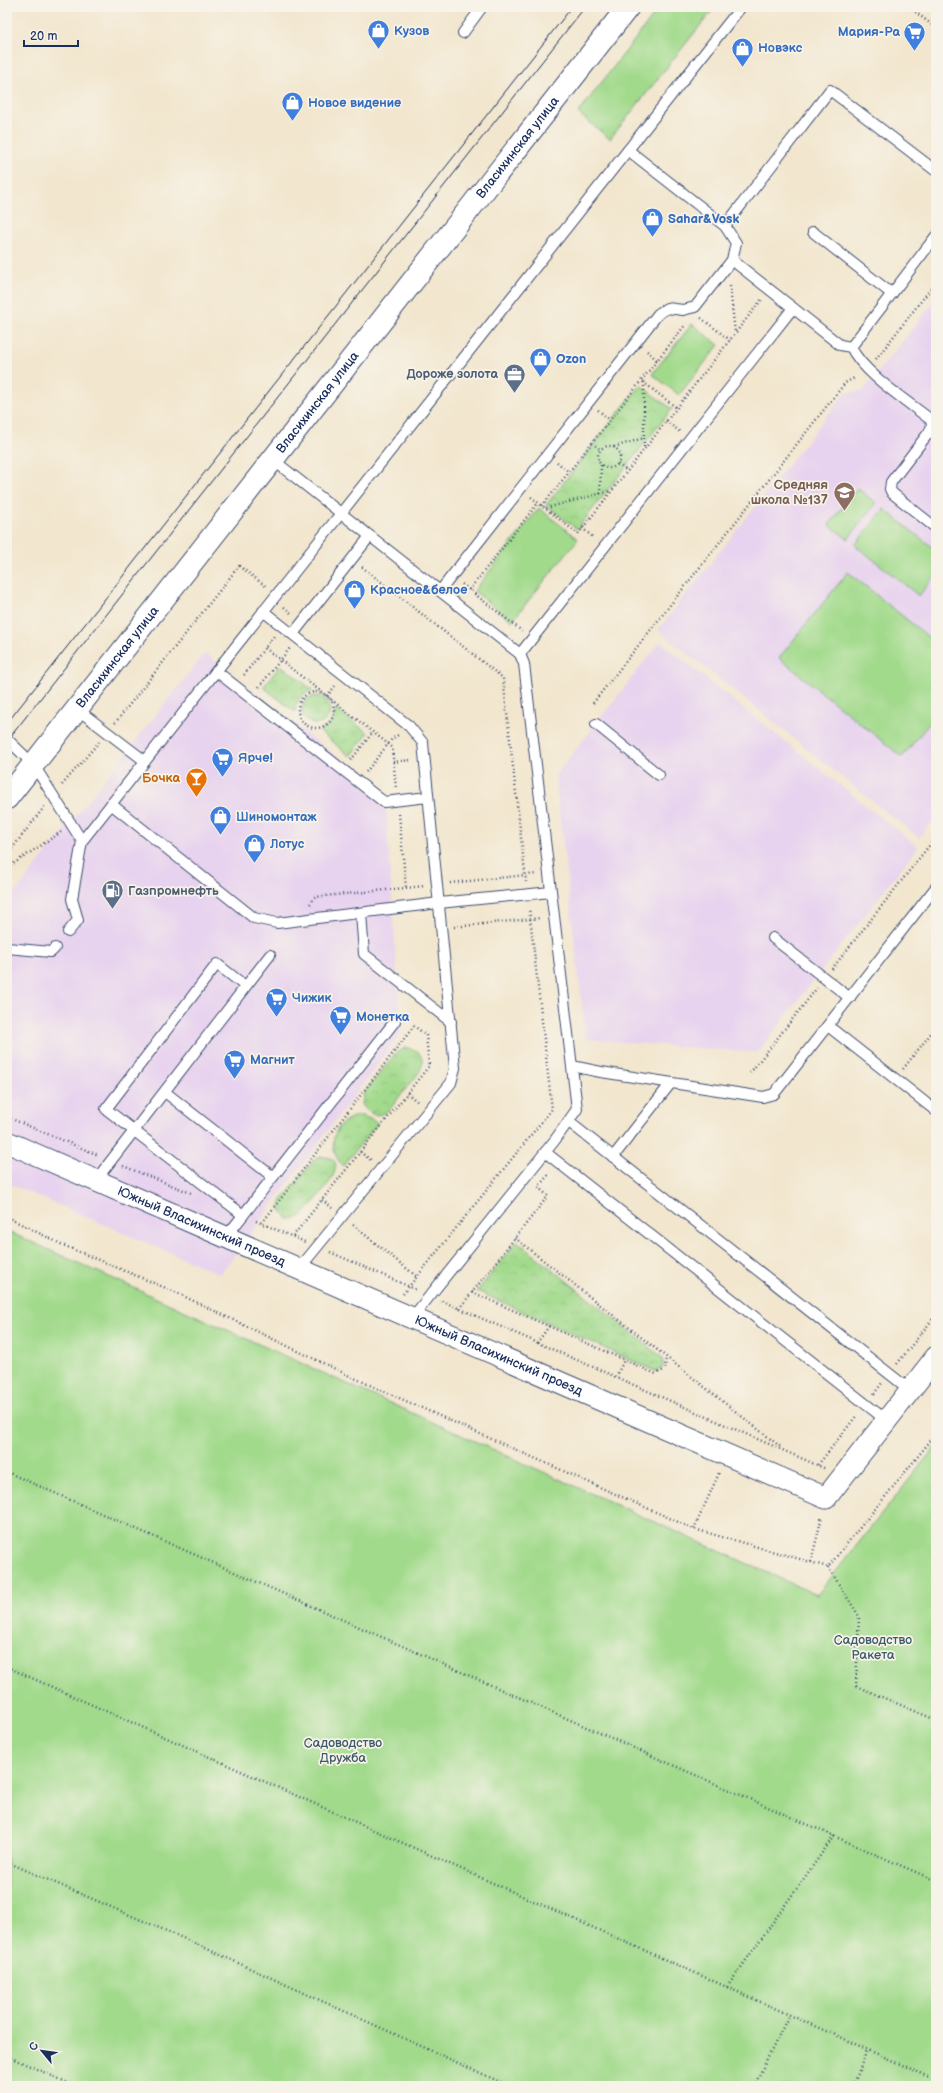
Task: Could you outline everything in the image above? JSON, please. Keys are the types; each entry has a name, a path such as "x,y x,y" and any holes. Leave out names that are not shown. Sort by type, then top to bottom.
{"highway":[{"name":"Власихинская улица","path":"7,798 628,7"}],"street":[{"name":"Южный Власихинский проезд","path":"7,1142 826,1498"},
{"path":"826,1498 936,1357"}],"lane":[{"path":"463,33 482,7"},
{"path":"68,932 78,920 72,899 82,841 742,7"},
{"path":"725,226 830,90 936,171"},
{"path":"440,591 658,314 667,308 683,310 695,307 730,263 736,243 725,226 628,150"},
{"path":"813,232 892,294"},
{"path":"852,347 936,236"},
{"path":"730,263 770,290 840,345 852,347"},
{"path":"520,654 793,308"},
{"path":"852,347 855,356 868,370 931,420 932,425 930,431 891,482 890,489 892,493 936,528"},
{"path":"272,459 520,654 524,664 577,1109 569,1122 412,1318"},
{"path":"295,636 370,536"},
{"path":"263,611 409,726 423,744 455,1068 451,1083 299,1269"},
{"path":"216,672 384,802 428,797"},
{"path":"77,709 144,762"},
{"path":"596,724 659,775"},
{"path":"7,739 33,764 82,841"},
{"path":"111,804 254,918 277,923 439,903 551,892"},
{"path":"572,1066 601,1072 763,1097 774,1094 936,887"},
{"path":"360,913 364,954 451,1022"},
{"path":"773,938 850,998"},
{"path":"7,948 51,952 55,948"},
{"path":"96,1180 270,955"},
{"path":"243,1215 106,1108 217,964 246,986"},
{"path":"226,1237 395,1021"},
{"path":"828,1026 936,1111"},
{"path":"613,1157 670,1083"},
{"path":"164,1092 273,1177"},
{"path":"569,1122 910,1390"},
{"path":"545,1152 886,1420"}],"path":[{"path":"909,7 936,28"},
{"path":"730,263 735,334"},
{"path":"592,703 846,383 868,370 936,282"},
{"path":"521,489 578,534 770,290"},
{"path":"700,318 730,340"},
{"path":"544,507 592,443 643,381 690,319"},
{"path":"643,381 676,408"},
{"path":"643,381 644,449"},
{"path":"600,494 601,465 598,457 601,450 607,446 614,447 644,438"},
{"path":"592,443 601,450"},
{"path":"601,465 612,468 618,464 621,457 620,452 614,447"},
{"path":"618,464 627,471"},
{"path":"544,507 611,491"},
{"path":"469,590 538,502"},
{"path":"352,559 503,678 552,1109 416,1276 392,1309"},
{"path":"107,732 239,566 276,595"},
{"path":"452,576 532,639"},
{"path":"235,686 282,626"},
{"path":"250,698 281,660 295,636"},
{"path":"265,648 392,747 406,888"},
{"path":"314,692 327,696 332,702 334,708 330,722 325,726 318,728 311,728 304,725 298,713 301,699 314,692"},
{"path":"358,782 388,744 409,726"},
{"path":"350,761 373,732"},
{"path":"393,762 424,759"},
{"path":"7,868 71,825"},
{"path":"750,1073 936,837"},
{"path":"441,929 554,917"},
{"path":"262,1223 414,1026 426,1035 429,1066 293,1236"},
{"path":"895,1079 936,1027"},
{"path":"7,1117 192,1194"},
{"path":"459,1309 548,1196 538,1187 558,1163"},
{"path":"243,1215 818,1465 936,1315"},
{"path":"342,1216 416,1276"},
{"path":"7,1217 65,1246 173,1291 352,1377 694,1529 828,1567 859,1616 856,1686 936,1720"},
{"path":"514,1238 786,1451"},
{"path":"472,1292 656,1374 665,1369 666,1357"},
{"path":"537,1343 549,1326"},
{"path":"616,1377 624,1360"},
{"path":"828,1567 936,1434"},
{"path":"694,1529 728,1455"},
{"path":"7,1472 936,1881"},
{"path":"811,1562 826,1498"},
{"path":"7,1667 936,2080"},
{"path":"727,1988 834,1836"},
{"path":"7,1862 192,1942 509,2086"},
{"path":"754,2086 790,2016"},
{"path":"853,2086 867,2050"},
{"path":"7,2056 75,2086"}],"shaded area":[{"name":"Средняя школа №137","path":"936,299 936,817 919,838 658,630 845,393 863,391"},
{"path":"660,642 918,847 757,1053 586,1039 555,776"},
{"path":"205,653 385,795 401,1033 220,1274 7,1183 7,903"}],"green space":[{"path":"660,7 715,7 610,139 578,113"},
{"path":"692,324 719,345 679,395 652,374"},
{"path":"640,385 672,409 577,529 546,505"},
{"path":"857,488 876,503 848,539 829,525"},
{"path":"539,508 578,539 512,621 474,591"},
{"path":"884,509 936,550 936,574 919,596 855,545"},
{"path":"848,572 936,643 936,715 902,757 779,658"},
{"path":"281,665 313,690 305,693 300,698 295,712 263,687"},
{"path":"316,696 326,700 330,710 326,720 316,724 306,720 302,710 306,700"},
{"path":"336,709 368,733 350,756 319,731 332,723"},
{"path":"405,1048 410,1048 420,1054 422,1066 420,1071 388,1111 379,1115 370,1113 362,1104 364,1093 396,1053"},
{"path":"357,1116 364,1116 378,1123 343,1166 334,1151 334,1136 342,1124"},
{"path":"320,1157 331,1159 336,1164 329,1182 302,1216 289,1219 281,1211 280,1206 282,1200 315,1159"},
{"name":"Садоводство Дружба","path":"7,1231 817,1595 936,1446 936,2086 7,2086"},
{"path":"517,1241 663,1358 663,1367 655,1371 477,1291"}],"tram line":[{"path":"7,723 572,7"},
{"path":"7,741 585,7"}],"place":[{"name":"Кузов","path":"378,50"},
{"name":"Мария-Ра","path":"915,52"},
{"name":"Новэкс","path":"743,68"},
{"name":"Новое видение","path":"292,122"},
{"name":"Sahar&Vosk","path":"653,238"},
{"name":"Ozon","path":"541,378"},
{"name":"Дороже золота","path":"514,394"},
{"name":"Средняя школа №137","path":"844,512"},
{"name":"Красное&белое","path":"355,610"},
{"name":"Ярче!","path":"222,778"},
{"name":"Бочка","path":"196,798"},
{"name":"Шиномонтаж","path":"221,836"},
{"name":"Лотус","path":"254,864"},
{"name":"Газпромнефть","path":"113,910"},
{"name":"Чижик","path":"276,1018"},
{"name":"Монетка","path":"341,1036"},
{"name":"Магнит","path":"234,1080"}],"park label":[{"name":"Садоводство Ракета","path":"873,1648"}]}
